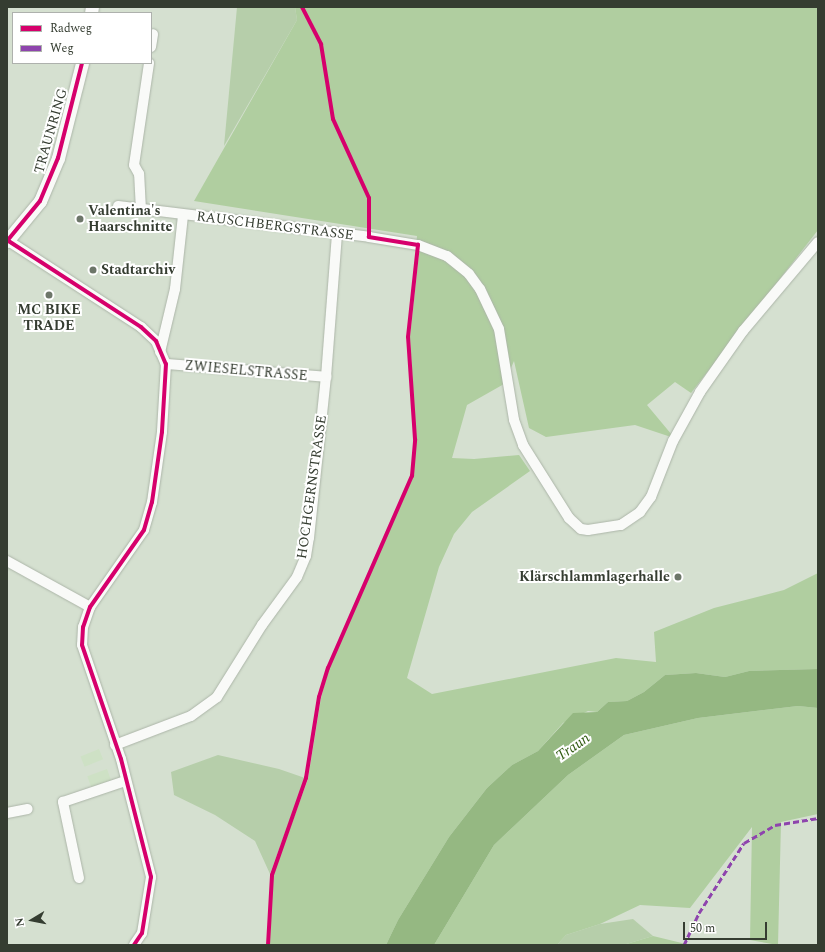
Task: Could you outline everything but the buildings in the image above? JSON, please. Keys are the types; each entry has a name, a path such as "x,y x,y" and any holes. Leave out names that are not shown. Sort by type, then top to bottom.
{"street":[{"path":"152,40 153,34"},
{"name":"TRAUNRING","path":"7,240 40,201 58,158 82,64"},
{"path":"141,210 139,174 134,165 149,64"},
{"name":"RAUSCHBERGSTRASSE","path":"118,206 418,245 447,256 468,274 490,307 500,328 517,433 569,518 581,529 588,530 621,525 640,512 651,497 673,441 700,392 743,331 818,242"},
{"path":"160,352 174,289 183,215"},
{"name":"HOCHGERNSTRASSE","path":"114,745 191,716 217,697 262,625 297,577 306,556 326,377 337,234"},
{"path":"7,240 141,327 156,341 166,364 162,432 152,502 144,530 90,607 83,627 82,645 126,781 151,876 142,933 134,945"},
{"name":"ZWIESELSTRASSE","path":"166,364 326,377"},
{"path":"7,561 90,607"},
{"path":"79,878 63,802 126,781"},
{"path":"7,813 28,809"}],"shaded area":[{"path":"237,7 295,7 297,20 224,146"},
{"path":"295,7 818,7 818,230 691,393 675,382 647,405 672,435 671,437 635,425 546,437 529,428 514,361 504,384 467,405 452,458 474,459 519,455 530,471 472,512 454,534 439,567 407,678 432,694 616,658 656,662 654,632 714,608 784,590 818,573 818,669 749,671 725,677 696,673 665,675 644,692 627,701 608,702 597,712 588,711 563,723 538,751 512,765 487,788 449,837 398,920 386,945 270,945 271,891 273,875 308,779 321,698 329,668 413,477 416,439 410,337 420,245 416,245 417,236 194,201 297,20"},
{"path":"798,706 818,708 818,814 781,822 778,945 750,940 752,827 690,908 640,905 600,924 566,935 557,945 434,945 494,845 568,775 624,735 698,718"},
{"path":"99,749 103,759 85,767 80,756"},
{"path":"218,755 279,769 305,778 270,874 255,841 215,815 174,795 171,772"},
{"path":"107,769 111,780 91,787 87,776"},
{"path":"633,919 653,936 623,945 557,945 566,935 600,924"},
{"path":"653,936 690,945 623,945"}],"water":[{"name":"Traun","path":"818,669 818,708 798,706 698,718 624,735 568,775 494,845 434,945 386,945 398,920 449,837 487,788 512,765 538,751 573,713 597,712 608,702 627,701 644,692 665,675 696,673 725,677 749,671"}],"marked path":[{"path":"684,945 699,913 744,843 775,825 818,818"}],"cycle path":[{"path":"268,945 272,875 306,778 319,697 328,668 412,476 415,439 408,337 418,245 369,237 369,198 333,119 321,44 302,7"},
{"path":"7,241 40,201 58,158 82,64"},
{"path":"7,240 141,327 156,341 166,364 162,432 152,502 144,530 90,607 83,627 82,645 121,759 151,877 142,933 134,945"}],"place":[{"name":"Valentina's Haarschnitte","path":"80,219"},
{"name":"Stadtarchiv","path":"93,270"},
{"name":"MC BIKE TRADE","path":"49,295"},
{"name":"Klärschlammlagerhalle","path":"678,577"}]}
